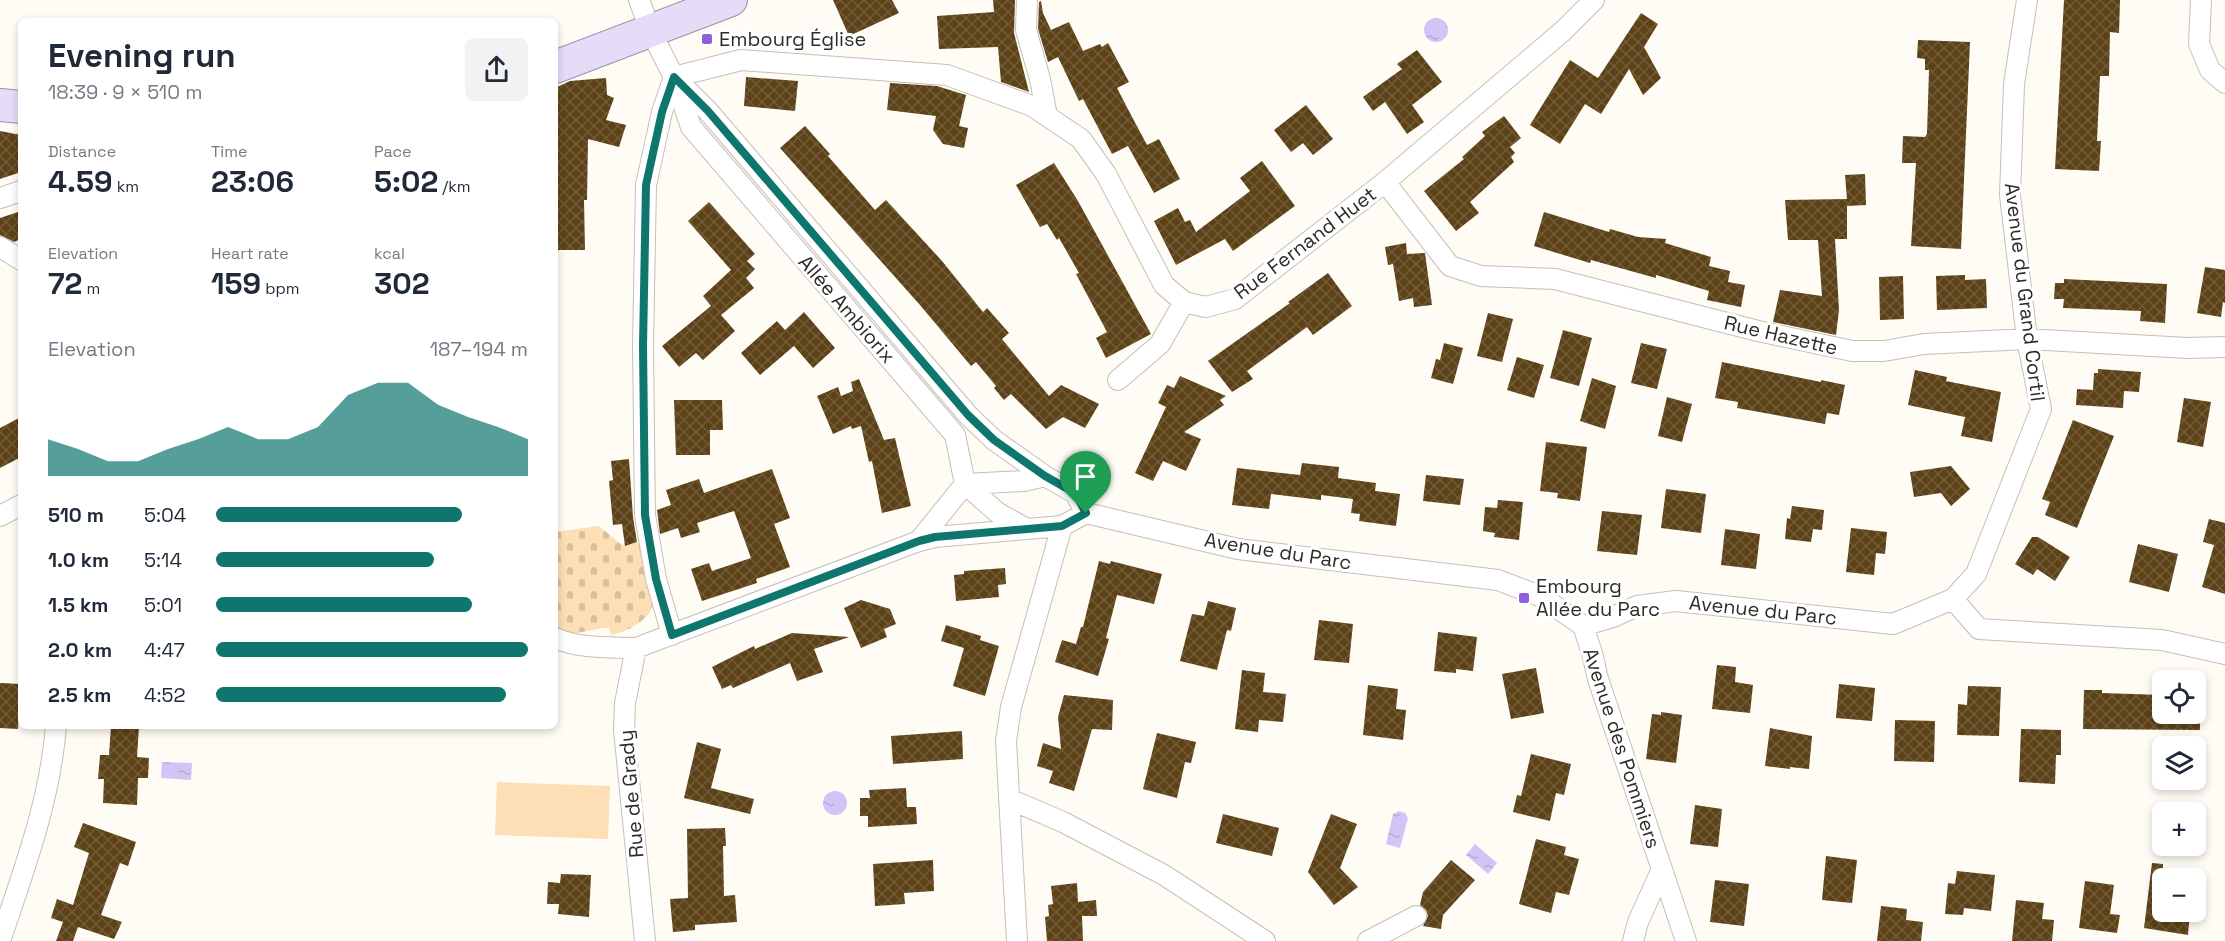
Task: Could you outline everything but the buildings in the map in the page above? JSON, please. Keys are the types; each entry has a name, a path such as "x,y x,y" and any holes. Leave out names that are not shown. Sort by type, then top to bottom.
{"main road":[{"path":"558,66 731,0"},
{"path":"0,105 18,107"}],"street":[{"name":"Allée Ambiorix","path":"639,0 651,32 674,77 691,126 955,435 965,484"},
{"path":"1027,0 1026,30 1047,116"},
{"name":"Rue Fernand Huet","path":"1184,302 1206,307 1235,299 1385,182 1563,31 1594,0"},
{"name":"Avenue du Grand Cortil","path":"1953,599 1976,574 2041,409 2027,339 2010,195 2014,84 2027,0"},
{"path":"2201,0 2199,44 2210,70 2225,83"},
{"path":"672,635 656,579 645,515 643,346 646,185 662,112 674,77 741,60 947,75 1032,106 1081,139 1106,174 1164,285 1184,302 1160,344 1118,380"},
{"name":"Allée Ambiorix","path":"674,77 708,111 968,415 994,440 1045,476"},
{"name":"Rue Hazette","path":"1385,182 1450,266 1463,272 1481,276 1555,279 1758,331 1852,351 1884,351 1924,344 2027,339 2187,348 2225,346"},
{"path":"0,198 18,192"},
{"path":"0,247 18,258"},
{"path":"558,639 585,645 636,648 919,541 935,537 1062,526 1086,513 1075,493 1045,476 1024,481 965,484 919,541"},
{"path":"965,484 998,513 1027,529"},
{"name":"Avenue du Parc","path":"1086,513 1238,549 1498,580 1542,597 1583,626 1613,617 1637,606 1676,601 1893,624 1953,599"},
{"path":"1017,941 1006,741 1011,707 1062,526"},
{"path":"1953,599 1979,629 2162,640 2225,654"},
{"name":"Avenue des Pommiers","path":"1583,626 1601,690 1686,941"},
{"name":"Rue de Grady","path":"636,648 625,703 624,730 645,941"},
{"path":"0,941 36,835 53,762 56,729"},
{"path":"1009,799 1064,822 1164,875 1265,941"},
{"name":"Avenue des Pommiers","path":"1633,941 1638,922 1662,869"},
{"path":"1368,941 1416,916"}],"green space":[{"path":"599,526 622,545 641,542 652,602 650,612 646,617 629,629 611,635 609,627 566,635 558,631 558,532"},
{"path":"497,782 610,786 608,839 495,835"}],"water":[{"path":"1436,18 1445,21 1448,30 1445,39 1436,42 1427,39 1424,30 1427,21"},
{"path":"162,762 192,763 191,780 161,778"},
{"path":"835,791 844,794 847,803 844,812 835,815 826,812 823,803 826,794"},
{"path":"1399,811 1405,813 1408,818 1400,848 1386,844 1393,814"},
{"path":"1475,844 1497,863 1488,874 1466,855"}],"place":[{"name":"Embourg Église","path":"707,39"},
{"name":"Embourg Allée du Parc","path":"1524,598"}],"route":[{"path":"674,77 708,111 968,415 994,440 1045,476 1075,493 1086,513 1062,526 935,537 919,541 672,635 656,579 645,515 643,346 646,185 662,112 674,77"}]}
